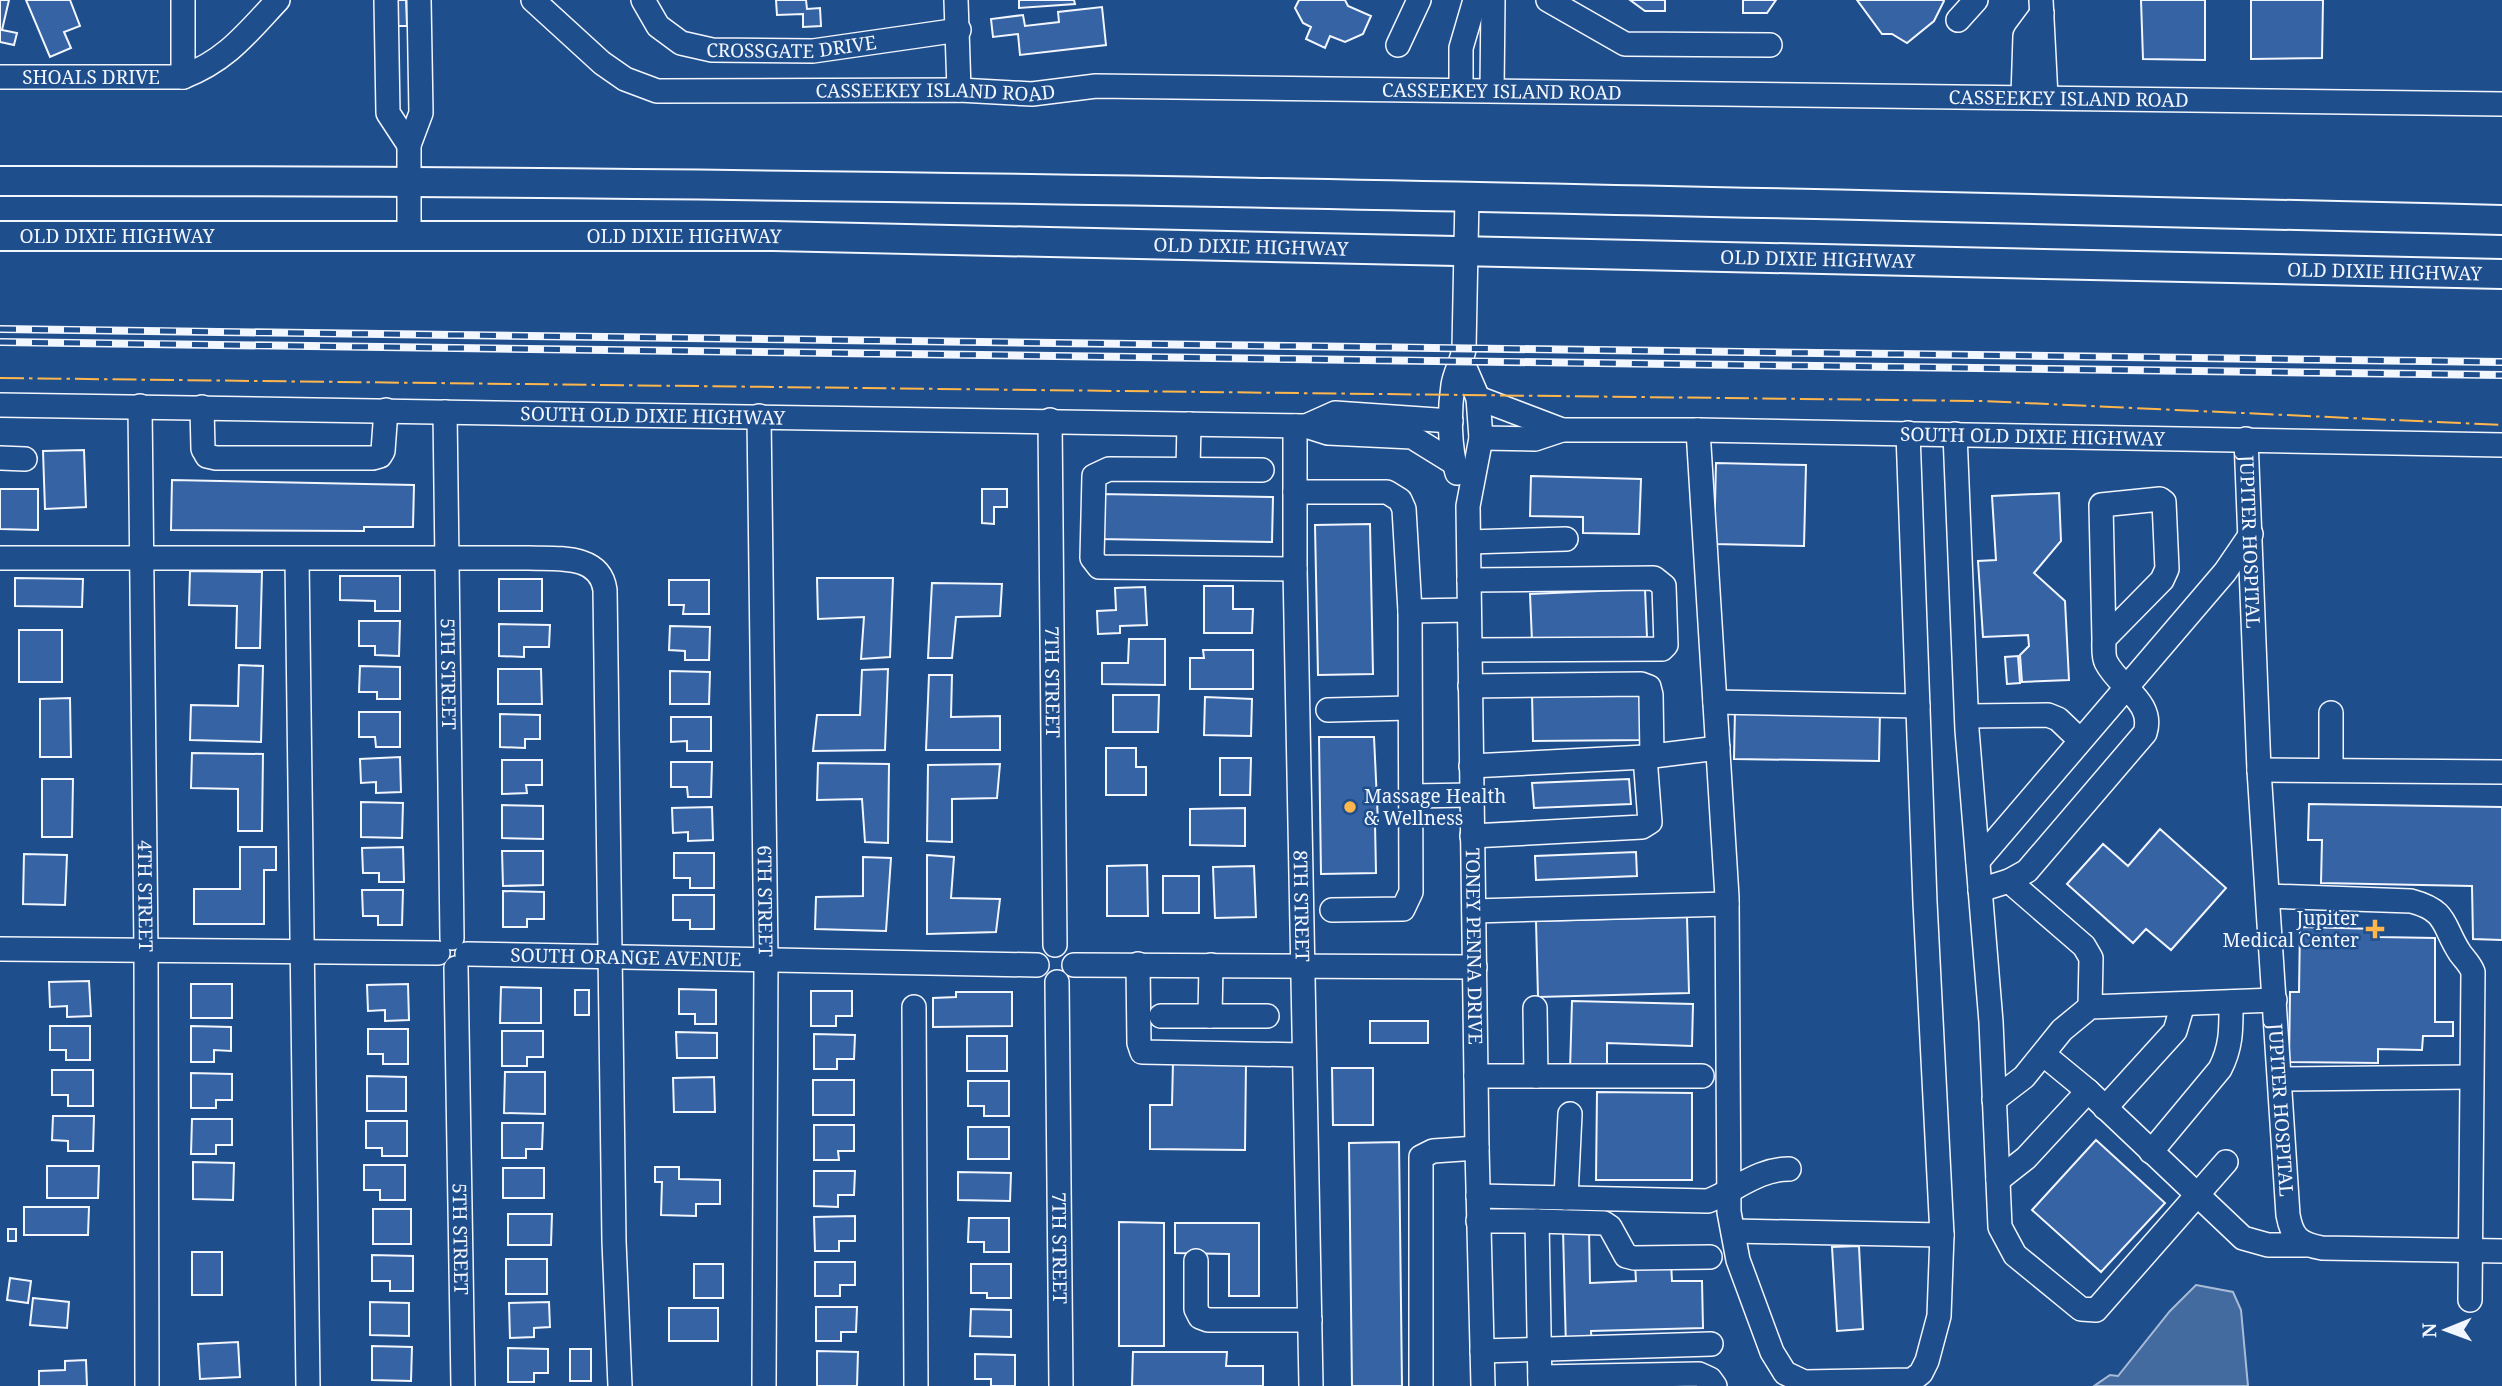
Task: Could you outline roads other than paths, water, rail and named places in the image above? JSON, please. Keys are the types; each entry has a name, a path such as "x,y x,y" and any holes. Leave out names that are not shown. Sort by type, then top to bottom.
{"main road":[{"path":"0,181 409,181 1467,196 2502,220"},
{"name":"OLD DIXIE HIGHWAY","path":"0,236 409,234 787,237 2502,274"}],"street":[{"name":"SHOALS DRIVE","path":"183,0 183,77"},
{"name":"SHOALS DRIVE","path":"0,77 183,77 209,67 229,53 278,0"},
{"path":"386,0 388,113 409,145"},
{"path":"409,234 409,145 421,113 419,0"},
{"name":"CASSEEKEY ISLAND ROAD","path":"533,0 602,63 625,79 657,91 959,90 1032,94 1096,86 2502,104"},
{"name":"CROSSGATE DRIVE","path":"643,0 658,26 681,43 712,50 813,51 959,30"},
{"path":"956,0 959,90"},
{"path":"1398,45 1419,0"},
{"path":"1461,90 1461,48 1475,0"},
{"path":"1492,90 1493,0"},
{"path":"1548,0 1625,44 1770,45"},
{"path":"1958,20 1976,0"},
{"path":"2023,96 2025,36 2041,7"},
{"path":"2041,7 2046,97"},
{"path":"386,45 403,37 414,39 421,49"},
{"name":"TONEY PENNA DRIVE","path":"1467,196 1462,361 1453,383 1451,421 1454,463 1468,506"},
{"name":"TONEY PENNA DRIVE","path":"1462,361 1478,398 1481,438 1468,506 1476,1148 1483,1386"},
{"name":"SOUTH OLD DIXIE HIGHWAY","path":"1478,398 1562,430"},
{"name":"SOUTH OLD DIXIE HIGHWAY","path":"0,405 1300,426 1328,433 1412,437 1454,463"},
{"name":"4TH STREET","path":"140,406 146,951 147,1386"},
{"path":"202,407 203,449 207,456 216,458 373,458 380,456 383,451 386,411"},
{"name":"5TH STREET","path":"445,412 463,1386"},
{"name":"SOUTH OLD DIXIE HIGHWAY","path":"1300,426 1335,413 1451,421"},
{"name":"6TH STREET","path":"759,416 766,959 764,1386"},
{"name":"7TH STREET","path":"1050,420 1055,945"},
{"path":"1188,469 1189,424"},
{"name":"8TH STREET","path":"1300,426 1295,492 1295,569 1311,1386"},
{"name":"SOUTH OLD DIXIE HIGHWAY","path":"1481,438 1535,439 1562,430 1698,430 2502,445"},
{"path":"1698,430 1727,904 1728,1194 1738,1260 1772,1352 1785,1373 1804,1382 1912,1380 1921,1373 1939,1316 1942,1235 1908,433"},
{"path":"1955,434 1967,716 1994,1100 2000,1227 2015,1255 2081,1309 2096,1310 2226,1162"},
{"name":"JUPITER HOSPITAL","path":"2246,439 2259,770 2288,1214 2292,1235 2305,1245"},
{"path":"0,458 25,459"},
{"path":"1262,470 1109,469 1094,476 1092,558 1099,568 1295,569"},
{"path":"1295,492 1387,492 1400,500 1405,509 1410,611 1412,892 1407,904 1394,910 1332,910"},
{"path":"1980,890 2009,881 2028,871 2145,733 2149,722 2145,708 2124,688 2105,660 2104,639 2101,505 2160,499 2164,502 2167,569 2162,580 2104,639"},
{"path":"1978,861 2225,572 2251,534"},
{"path":"1469,542 1566,539"},
{"path":"0,558 574,560 590,565 600,573 605,590 614,1241 620,1386"},
{"path":"297,559 300,953 308,1386"},
{"path":"1469,580 1654,578 1664,586 1666,645 1662,649 1470,650"},
{"path":"1410,611 1469,610"},
{"path":"1470,687 1641,684 1649,687 1651,695 1650,822 1642,827 1472,836"},
{"path":"1715,702 1918,706"},
{"path":"1328,710 1409,708"},
{"path":"2331,713 2331,770"},
{"path":"1967,716 2048,715 2058,719 2080,740"},
{"path":"1471,766 1649,757 1718,748"},
{"path":"2259,770 2502,772"},
{"path":"1412,796 1471,795"},
{"path":"2009,881 2084,946 2091,958 2090,1007"},
{"path":"2268,896 2411,901 2426,905 2442,916 2473,972 2470,1300"},
{"path":"1474,911 1727,904"},
{"path":"1055,945 1071,953 1074,965 1071,975 1057,982 1046,980 1037,965 1044,949 1055,945"},
{"name":"SOUTH ORANGE AVENUE","path":"0,949 453,953 1037,965"},
{"path":"1138,964 1139,1043 1142,1052 1304,1055"},
{"path":"1074,965 1475,967"},
{"path":"1210,1016 1211,965"},
{"name":"7TH STREET","path":"1057,982 1061,1386"},
{"path":"1994,1100 2024,1077 2062,1030 2090,1007 2275,1000"},
{"path":"2151,1152 2220,1069 2232,1040 2231,1002"},
{"path":"2105,1108 2175,1031 2180,1022 2183,1004"},
{"path":"914,1007 916,1386"},
{"path":"1535,1009 1536,1076"},
{"path":"1161,1016 1267,1016"},
{"path":"2043,1054 2088,1091 2243,1238 2268,1245 2322,1248 2502,1251"},
{"path":"1476,1076 1702,1076"},
{"path":"2280,1079 2471,1077"},
{"path":"1998,1180 2026,1158 2088,1091"},
{"path":"1566,1198 1570,1114"},
{"path":"1421,1386 1421,1157 1433,1151 1476,1148"},
{"path":"1478,1196 1708,1201 1728,1194 1760,1173 1789,1169"},
{"path":"1478,1221 1604,1223 1610,1227 1626,1255 1634,1258 1710,1257"},
{"path":"1537,1221 1540,1382 1699,1374 1715,1386"},
{"path":"1733,1231 1942,1235"},
{"path":"1195,1261 1196,1309 1200,1317 1208,1320 1310,1320"},
{"path":"1482,1352 1711,1344"}],"water":[{"path":"2196,1285 2233,1292 2241,1310 2248,1386 2094,1386 2110,1375 2118,1376 2170,1311"}],"railway":[{"path":"0,329 2502,362"},
{"path":"0,342 2502,375"}],"place":[{"name":"Massage Health & Wellness","path":"1350,807"},
{"name":"Jupiter Medical Center","path":"2375,929"}]}
